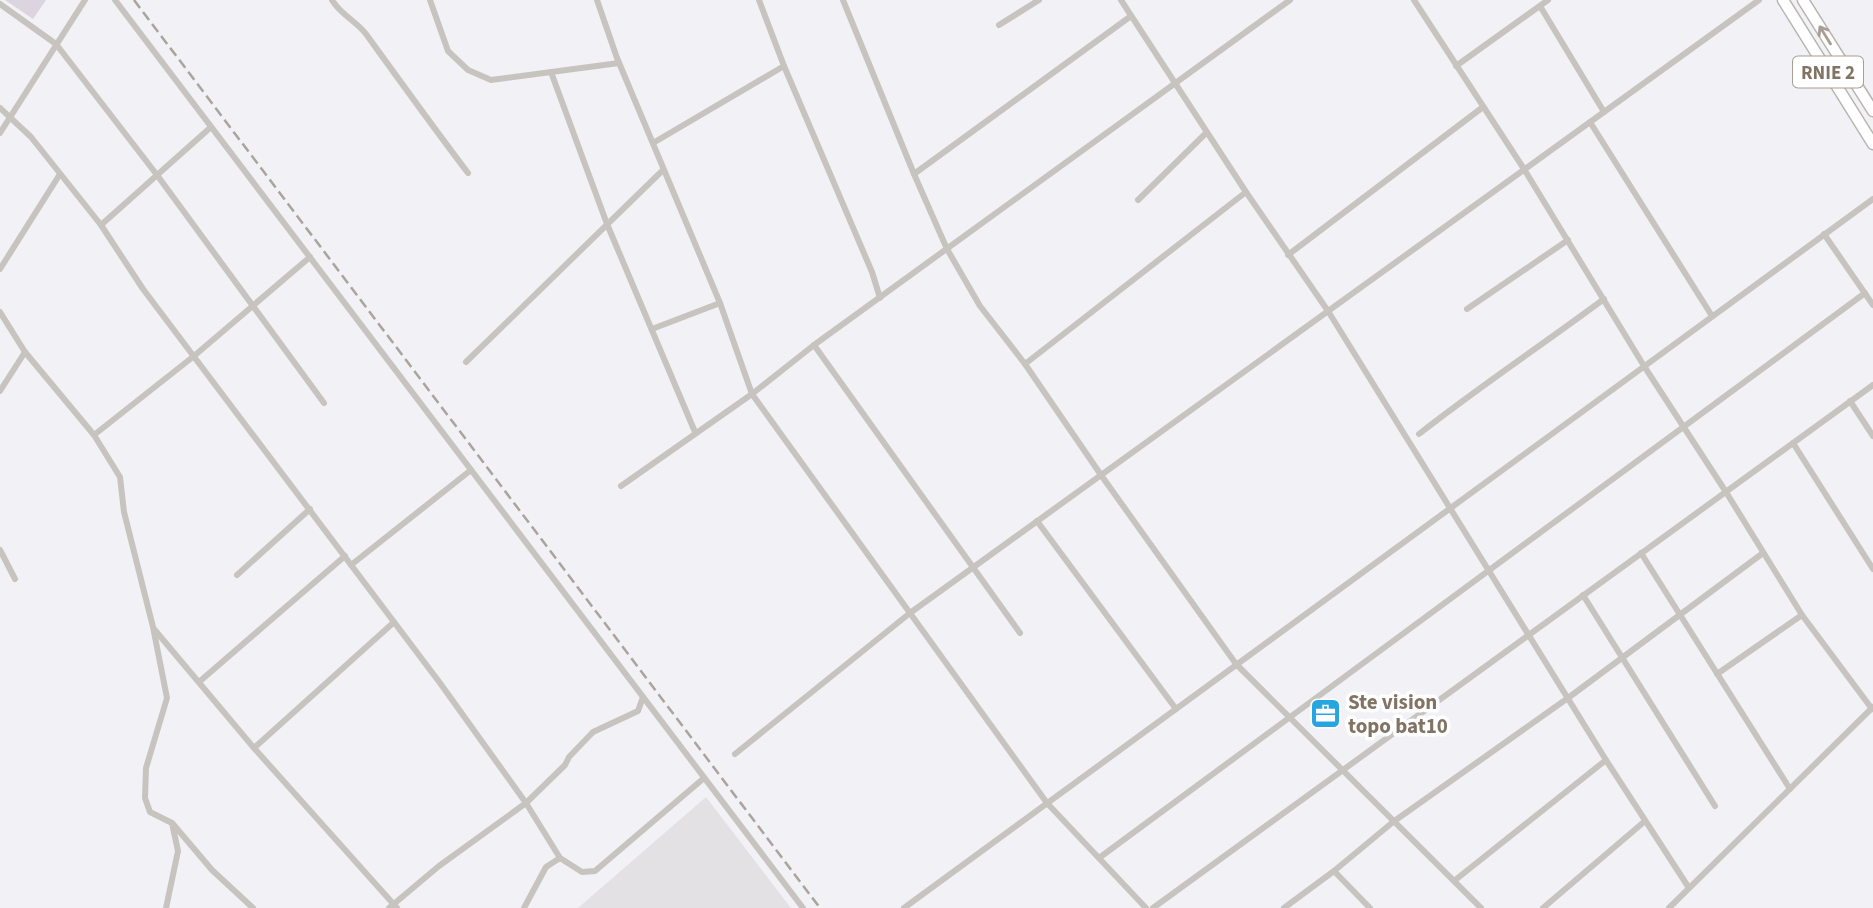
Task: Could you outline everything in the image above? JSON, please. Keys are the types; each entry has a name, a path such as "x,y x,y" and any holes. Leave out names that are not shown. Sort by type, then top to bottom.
{"main road":[{"name":"RNIE 2","path":"1783,0 1873,144"},
{"name":"RNIE 2","path":"1803,0 1873,111"}],"street":[{"path":"0,133 85,0"},
{"path":"115,0 803,908"},
{"path":"332,0 342,13 364,32 468,173"},
{"path":"430,0 448,51 468,70 491,80 619,63"},
{"path":"597,0 619,63 720,303 752,394 1047,803 1146,908"},
{"path":"760,0 784,66 872,272 880,298"},
{"path":"843,0 947,249 980,306 1026,364 1101,475 1236,664 1481,908"},
{"path":"999,24 1039,0"},
{"path":"1121,0 1245,192 1328,311 1606,761 1689,888"},
{"path":"621,486 752,394 814,345 1290,0"},
{"path":"1413,0 1524,169 1644,366 1802,615 1872,708 1669,908"},
{"path":"1456,65 1548,0"},
{"path":"735,754 910,613 1759,0"},
{"path":"0,4 56,44 157,175 324,403"},
{"path":"1540,6 1604,112"},
{"path":"914,174 1131,16"},
{"path":"653,143 784,66"},
{"path":"551,72 607,224 695,432"},
{"path":"1288,255 1483,107"},
{"path":"0,108 32,137 101,225 144,289 440,682 526,803 560,858 582,872 595,871 704,778"},
{"path":"1590,122 1712,316"},
{"path":"101,225 211,127"},
{"path":"1138,200 1206,132"},
{"path":"466,362 663,170"},
{"path":"0,269 60,174"},
{"path":"1026,364 1245,192"},
{"path":"904,908 1873,199"},
{"path":"1824,234 1873,305"},
{"path":"1467,309 1568,240"},
{"path":"94,435 194,356 310,257"},
{"path":"1099,858 1865,293"},
{"path":"1419,434 1481,386 1515,365 1604,299"},
{"path":"652,330 720,303"},
{"path":"0,312 25,352 94,435 120,477 124,512 153,627 167,698 146,768 145,798 150,812 172,823 212,870 253,908"},
{"path":"814,345 1020,633"},
{"path":"0,391 25,352"},
{"path":"1153,908 1873,385"},
{"path":"1850,401 1873,436"},
{"path":"1793,443 1873,569"},
{"path":"351,565 471,470"},
{"path":"237,575 310,509"},
{"path":"1037,521 1176,709"},
{"path":"0,550 15,579"},
{"path":"1641,553 1790,789"},
{"path":"1284,908 1393,822 1568,698 1763,553"},
{"path":"199,682 345,556"},
{"path":"1583,595 1715,806"},
{"path":"1717,674 1802,615"},
{"path":"254,748 393,623"},
{"path":"153,627 254,748 393,906 439,866 526,803 565,765 593,732 638,711 643,697"},
{"path":"1454,881 1606,761"},
{"path":"1543,908 1645,821"},
{"path":"166,908 178,851 172,823"},
{"path":"524,908 546,867 560,858"},
{"path":"1334,871 1370,908"}],"shaded area":[{"path":"5,0 46,0 33,19"},
{"path":"706,797 791,908 578,908"}],"railway":[{"path":"134,0 820,908"}],"place":[{"name":"Ste vision topo bat10","path":"1325,714"}]}
